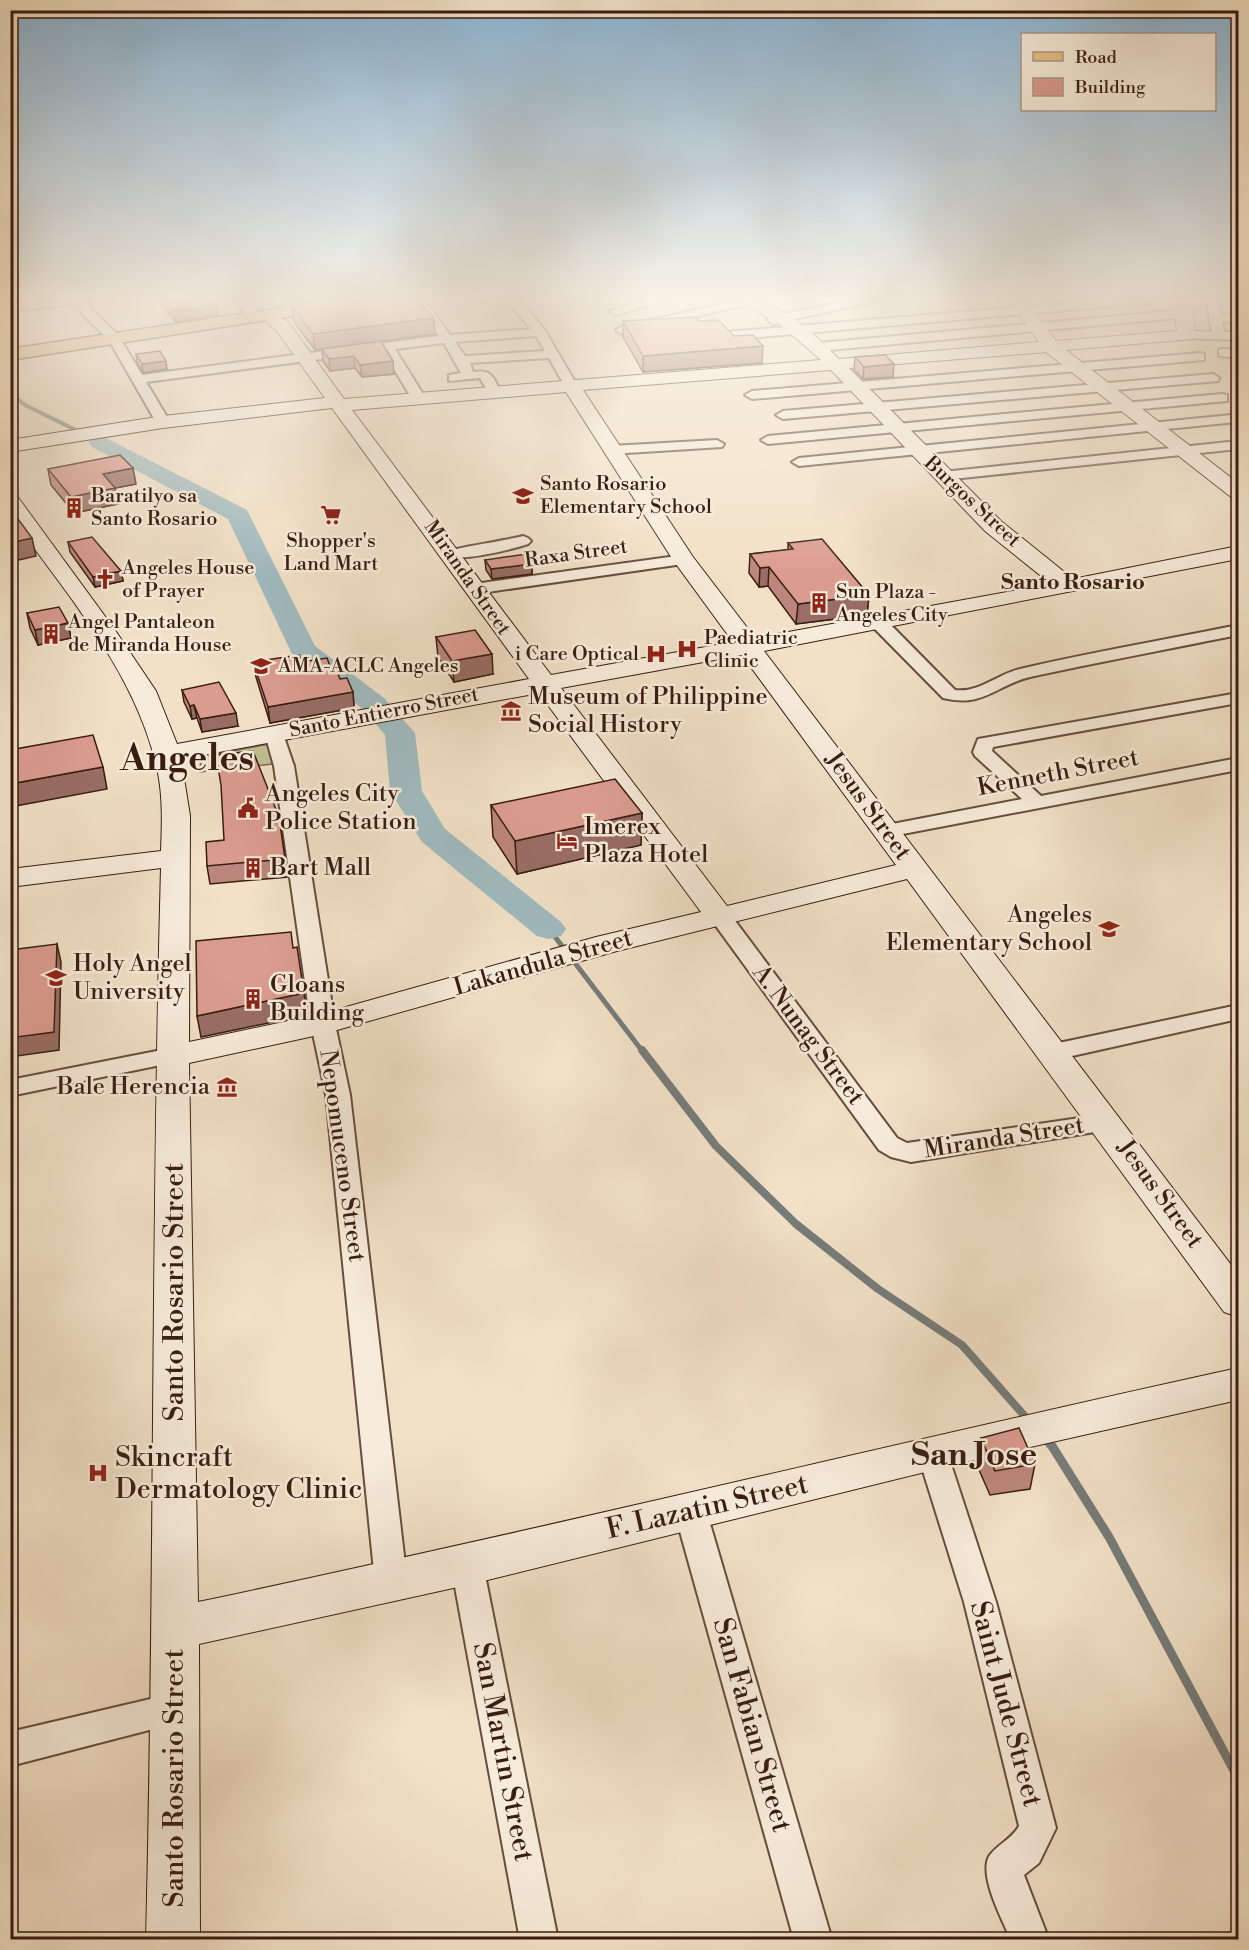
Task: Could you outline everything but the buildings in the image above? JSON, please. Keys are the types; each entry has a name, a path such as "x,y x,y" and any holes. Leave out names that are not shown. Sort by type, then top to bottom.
{"street":[{"path":"145,391 163,422"},
{"name":"Miranda Street","path":"329,391 455,560 542,684 719,915"},
{"path":"414,391 419,399"},
{"path":"460,391 462,395"},
{"path":"10,446 163,422 339,404 521,391"},
{"name":"Jesus Street","path":"575,391 611,450 684,560 1107,1122 1239,1302"},
{"path":"752,395 805,391"},
{"name":"Burgos Street","path":"862,391 993,526 1069,587"},
{"path":"783,415 1058,391"},
{"path":"1105,391 1239,493"},
{"path":"799,462 1152,428 1235,424 1219,391"},
{"path":"768,440 1222,398"},
{"path":"611,450 717,444"},
{"path":"943,476 1239,445"},
{"name":"Santo Rosario Street","path":"12,503 107,635 143,691 167,754 176,816 172,1056 176,1709 173,1940"},
{"path":"455,560 523,540"},
{"name":"Santo Entierro Street","path":"167,754 426,704 1069,587 1239,553"},
{"path":"455,560 523,558"},
{"name":"Raxa Street","path":"474,589 684,560"},
{"path":"877,621 950,694 957,696 990,690 1020,674 1239,630"},
{"path":"1037,803 982,752 985,743 1239,698"},
{"name":"Nepomuceno Street","path":"274,734 284,766 323,1024 338,1095 349,1207 372,1390 390,1581"},
{"name":"Kenneth Street","path":"887,831 1239,765"},
{"path":"10,878 174,858"},
{"name":"Lakandula Street","path":"172,1056 323,1024 608,944 719,915 915,869"},
{"name":"A. Nunag Street","path":"719,915 888,1144 900,1151"},
{"path":"1054,1052 1239,1012"},
{"path":"10,1088 172,1056"},
{"name":"Miranda Street","path":"900,1151 911,1153 1107,1122"},
{"name":"F. Lazatin Street","path":"175,1628 468,1565 690,1510 933,1455 982,1441 1239,1384"},
{"name":"Saint Jude Street","path":"933,1455 980,1602 1038,1828 1026,1850 1012,1858 1003,1868 1011,1896 1030,1940"},
{"name":"San Fabian Street","path":"690,1510 813,1940"},
{"name":"San Martin Street","path":"468,1565 539,1940"},
{"path":"10,1749 176,1709"}],"green space":[{"path":"269,744 273,764 200,772 201,757"}],"waterway":[{"path":"10,393 25,405 100,442"},
{"path":"100,442 238,515 303,650 374,704 400,733 406,791 433,835 549,929"},
{"path":"549,929 643,1052"},
{"path":"642,1050 716,1146 796,1224 878,1289 962,1345 1029,1421"},
{"path":"1044,1438 1053,1448"},
{"path":"1052,1446 1109,1537 1238,1778"}],"place":[{"name":"Santo Rosario Elementary School","path":"523,496"},
{"name":"Baratilyo sa Santo Rosario","path":"74,508"},
{"name":"Shopper's Land Mart","path":"331,515"},
{"name":"Angeles House of Prayer","path":"105,579"},
{"name":"Sun Plaza - Angeles City","path":"819,603"},
{"name":"Angel Pantaleon de Miranda House","path":"51,634"},
{"name":"Paediatric Clinic","path":"687,649"},
{"name":"i Care Optical","path":"656,654"},
{"name":"AMA-ACLC Angeles","path":"261,666"},
{"name":"Museum of Philippine Social History","path":"511,711"},
{"name":"Angeles City Police Station","path":"248,808"},
{"name":"Imerex Plaza Hotel","path":"567,841"},
{"name":"Bart Mall","path":"253,868"},
{"name":"Angeles Elementary School","path":"1109,929"},
{"name":"Holy Angel University","path":"56,978"},
{"name":"Gloans Building","path":"253,999"},
{"name":"Bale Herencia","path":"227,1087"},
{"name":"Skincraft Dermatology Clinic","path":"98,1473"}],"district":[{"name":"Santo Rosario","path":"1073,582"},
{"name":"Angeles","path":"187,759"},
{"name":"San Jose","path":"974,1455"}]}
